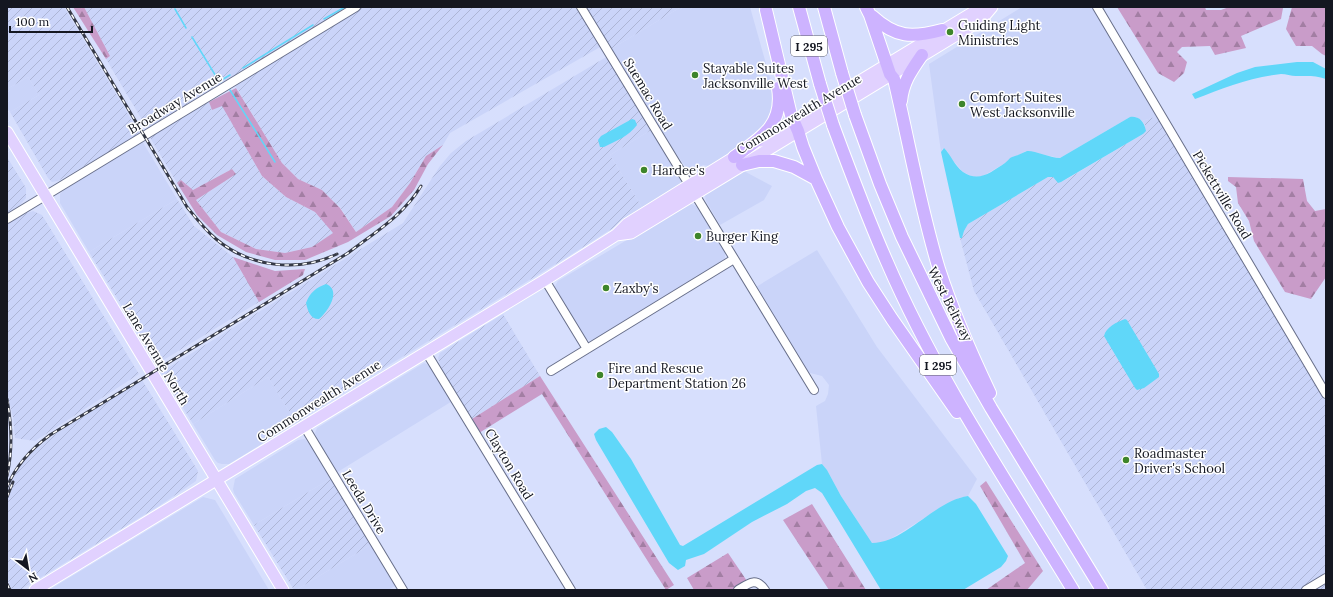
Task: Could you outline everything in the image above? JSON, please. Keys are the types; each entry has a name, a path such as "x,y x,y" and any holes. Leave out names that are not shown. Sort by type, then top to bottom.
{"highway":[{"name":"I 295","path":"799,7 833,125 866,216 899,289 969,420 1073,590"},
{"name":"West Beltway","path":"824,7 855,115 891,211 926,290 964,362 1102,590"},
{"path":"765,8 788,105 802,147 847,245 879,301 964,422 993,468 1011,489"},
{"path":"738,161 764,136 772,126 776,117 780,99 765,8"},
{"path":"868,11 882,25 896,32 924,35 942,30"},
{"path":"868,11 894,79 926,223 940,270 968,347 1022,460"},
{"path":"900,108 903,88 912,69 922,55"},
{"path":"738,161 774,161 794,167 816,179"}],"main road":[{"name":"Commonwealth Avenue","path":"35,590 545,280 616,235 627,224 692,189 889,69 942,30 977,10 991,7"},
{"name":"Commonwealth Avenue","path":"889,69 922,55 981,20 991,7"},
{"name":"Lane Avenue North","path":"7,132 283,590"}],"street":[{"name":"Broadway Avenue","path":"7,219 356,7"},
{"name":"Suemac Road","path":"581,7 814,390"},
{"name":"Pickettville Road","path":"1097,7 1326,394"},
{"path":"551,371 734,259"},
{"path":"545,280 587,349"},
{"name":"Clayton Road","path":"426,352 571,590"},
{"name":"Leeda Drive","path":"304,426 403,590"},
{"path":"1306,590 1326,578"},
{"path":"738,590 750,583 758,582 766,590"}],"shaded area":[{"path":"7,7 64,7 140,134 58,181 52,182 48,178 10,112 39,95 28,77 7,89"},
{"path":"84,7 351,7 148,130 106,59 110,56"},
{"path":"361,7 578,7 602,46 450,133 443,145 426,156 410,183 392,207 356,232 340,207 322,190 298,179 282,163 234,84"},
{"path":"586,7 681,7 611,49"},
{"path":"681,7 750,7 770,78 776,91 776,105 765,126 757,135 709,166 703,165 693,171 686,167 671,147 611,49"},
{"path":"1022,7 1092,7 1158,116 1142,121 1136,117 1130,117 1060,158 1026,151 1012,157 1007,162 983,176 974,177 963,172 949,156 948,152 943,148 941,152 929,64"},
{"path":"608,56 651,130 610,155 643,209 296,423 268,377 193,424 161,372 403,223 440,166 451,153 466,141"},
{"path":"28,77 39,95 10,112 7,108 7,89"},
{"path":"209,102 212,110 222,105 262,176 286,197 315,212 334,233 312,247 285,253 256,249 221,232 196,200 236,174 232,169 193,190 181,180 177,183 149,136 195,108"},
{"path":"1158,116 1326,402 1326,590 1147,590 974,291 960,238 962,238 968,224 1048,177 1053,177 1058,183 1067,179 1143,134 1145,125 1142,121"},
{"path":"651,130 681,182 680,186 643,209 610,155"},
{"path":"142,141 177,199 89,252 60,203 60,194 65,189"},
{"path":"7,157 26,188 26,198 20,205 7,213"},
{"path":"742,170 772,186 764,200 720,225 706,201 705,196 708,190"},
{"path":"177,199 194,226 233,257 259,302 157,364 89,252"},
{"path":"689,203 698,208 725,251 725,258 720,263 596,339 592,341 586,339 555,290 555,286 558,281"},
{"path":"33,211 42,215 139,374 35,441 15,438 13,417 7,392 7,224 24,214"},
{"path":"817,250 877,347 977,479 968,496 959,498 947,504 892,538 881,543 872,543 822,464 816,406 825,401 828,394 829,385 822,376 810,373 805,368 756,287"},
{"path":"503,314 540,376 472,419 442,372 438,358 440,353"},
{"path":"424,363 436,373 454,400 336,473 321,450 315,433 317,428"},
{"path":"268,377 296,423 229,464 218,463 193,424"},
{"path":"142,380 198,471 196,481 159,506 20,590 12,590 7,579 7,492 19,467 35,450 54,435"},
{"path":"305,439 322,459 333,477 254,525 234,493 233,489 235,479 298,440"},
{"path":"333,477 372,544 294,590 254,525"},
{"path":"203,497 215,500 269,590 49,590"},
{"path":"372,544 397,585 388,590 296,590"}],"green space":[{"path":"73,7 84,7 110,56 106,59"},
{"path":"1117,7 1205,7 1206,10 1221,10 1229,7 1283,8 1281,19 1241,36 1246,48 1215,55 1210,46 1182,47 1177,52 1187,62 1184,73 1174,82 1158,73"},
{"path":"1292,7 1326,7 1326,56 1312,46 1296,46 1286,29"},
{"path":"236,88 282,163 298,179 322,190 340,208 356,232 392,207 410,183 426,156 443,145 428,164 414,190 391,216 348,242 305,260 275,260 246,252 217,235 197,215 177,183 181,180 193,190 232,169 236,174 196,200 221,232 256,249 285,253 312,247 333,233 315,212 286,197 262,176 222,106 212,110 209,102"},
{"path":"1228,177 1303,179 1307,201 1315,211 1326,209 1326,277 1311,299 1285,292 1254,241 1249,221 1238,203 1236,187 1228,181"},
{"path":"233,257 275,271 305,269 303,275 259,302"},
{"path":"540,376 674,585 666,590 542,394 479,433 472,419"},
{"path":"986,481 1043,571 1027,590 986,590 1025,563 980,486"},
{"path":"812,504 866,590 829,590 783,520"},
{"path":"728,553 747,581 732,590 694,590 687,578"}],"water":[{"path":"1297,62 1313,62 1326,69 1326,79 1315,76 1294,76 1281,74 1270,75 1248,80 1195,99 1192,94 1237,73 1255,67"},
{"path":"1130,117 1136,117 1141,120 1146,131 1143,134 1061,182 1058,183 1053,177 1048,177 968,224 962,238 960,238 941,152 944,148 963,172 969,175 980,176 995,170 1011,157 1027,151 1060,158"},
{"path":"632,119 635,120 637,125 634,129 613,143 600,147 598,140 601,136"},
{"path":"326,284 331,287 333,291 332,301 323,316 319,319 313,318 306,303 309,296 314,291"},
{"path":"1125,319 1159,374 1159,377 1144,388 1137,390 1104,336 1109,327"},
{"path":"606,427 612,432 631,459 680,545 683,546 817,465 822,464 872,543 884,541 896,536 943,505 955,499 968,496 976,504 1008,556 1001,567 963,590 881,590 822,493 815,488 806,491 787,504 752,522 704,554 686,560 685,566 678,570 669,563 596,440 594,434 599,429"}],"waterway":[{"path":"324,19 345,7"},
{"path":"175,9 186,28"},
{"path":"243,68 313,25"},
{"path":"192,37 221,82"},
{"path":"220,81 230,75"},
{"path":"230,90 275,162"}],"railway":[{"path":"67,7 187,207 216,239 243,256 274,264 306,264 337,254"},
{"path":"7,487 25,458 50,435 348,253 397,215 421,186"},
{"path":"7,399 11,438 7,476"},
{"path":"7,497 13,482"},
{"path":"7,584 10,590"}],"place":[{"name":"Guiding Light Ministries","path":"950,32"},
{"name":"Stayable Suites Jacksonville West","path":"695,75"},
{"name":"Comfort Suites West Jacksonville","path":"962,104"},
{"name":"Hardee's","path":"644,170"},
{"name":"Burger King","path":"698,236"},
{"name":"Zaxby's","path":"606,288"},
{"name":"Fire and Rescue Department Station 26","path":"600,375"},
{"name":"Roadmaster Driver's School","path":"1126,460"}]}
